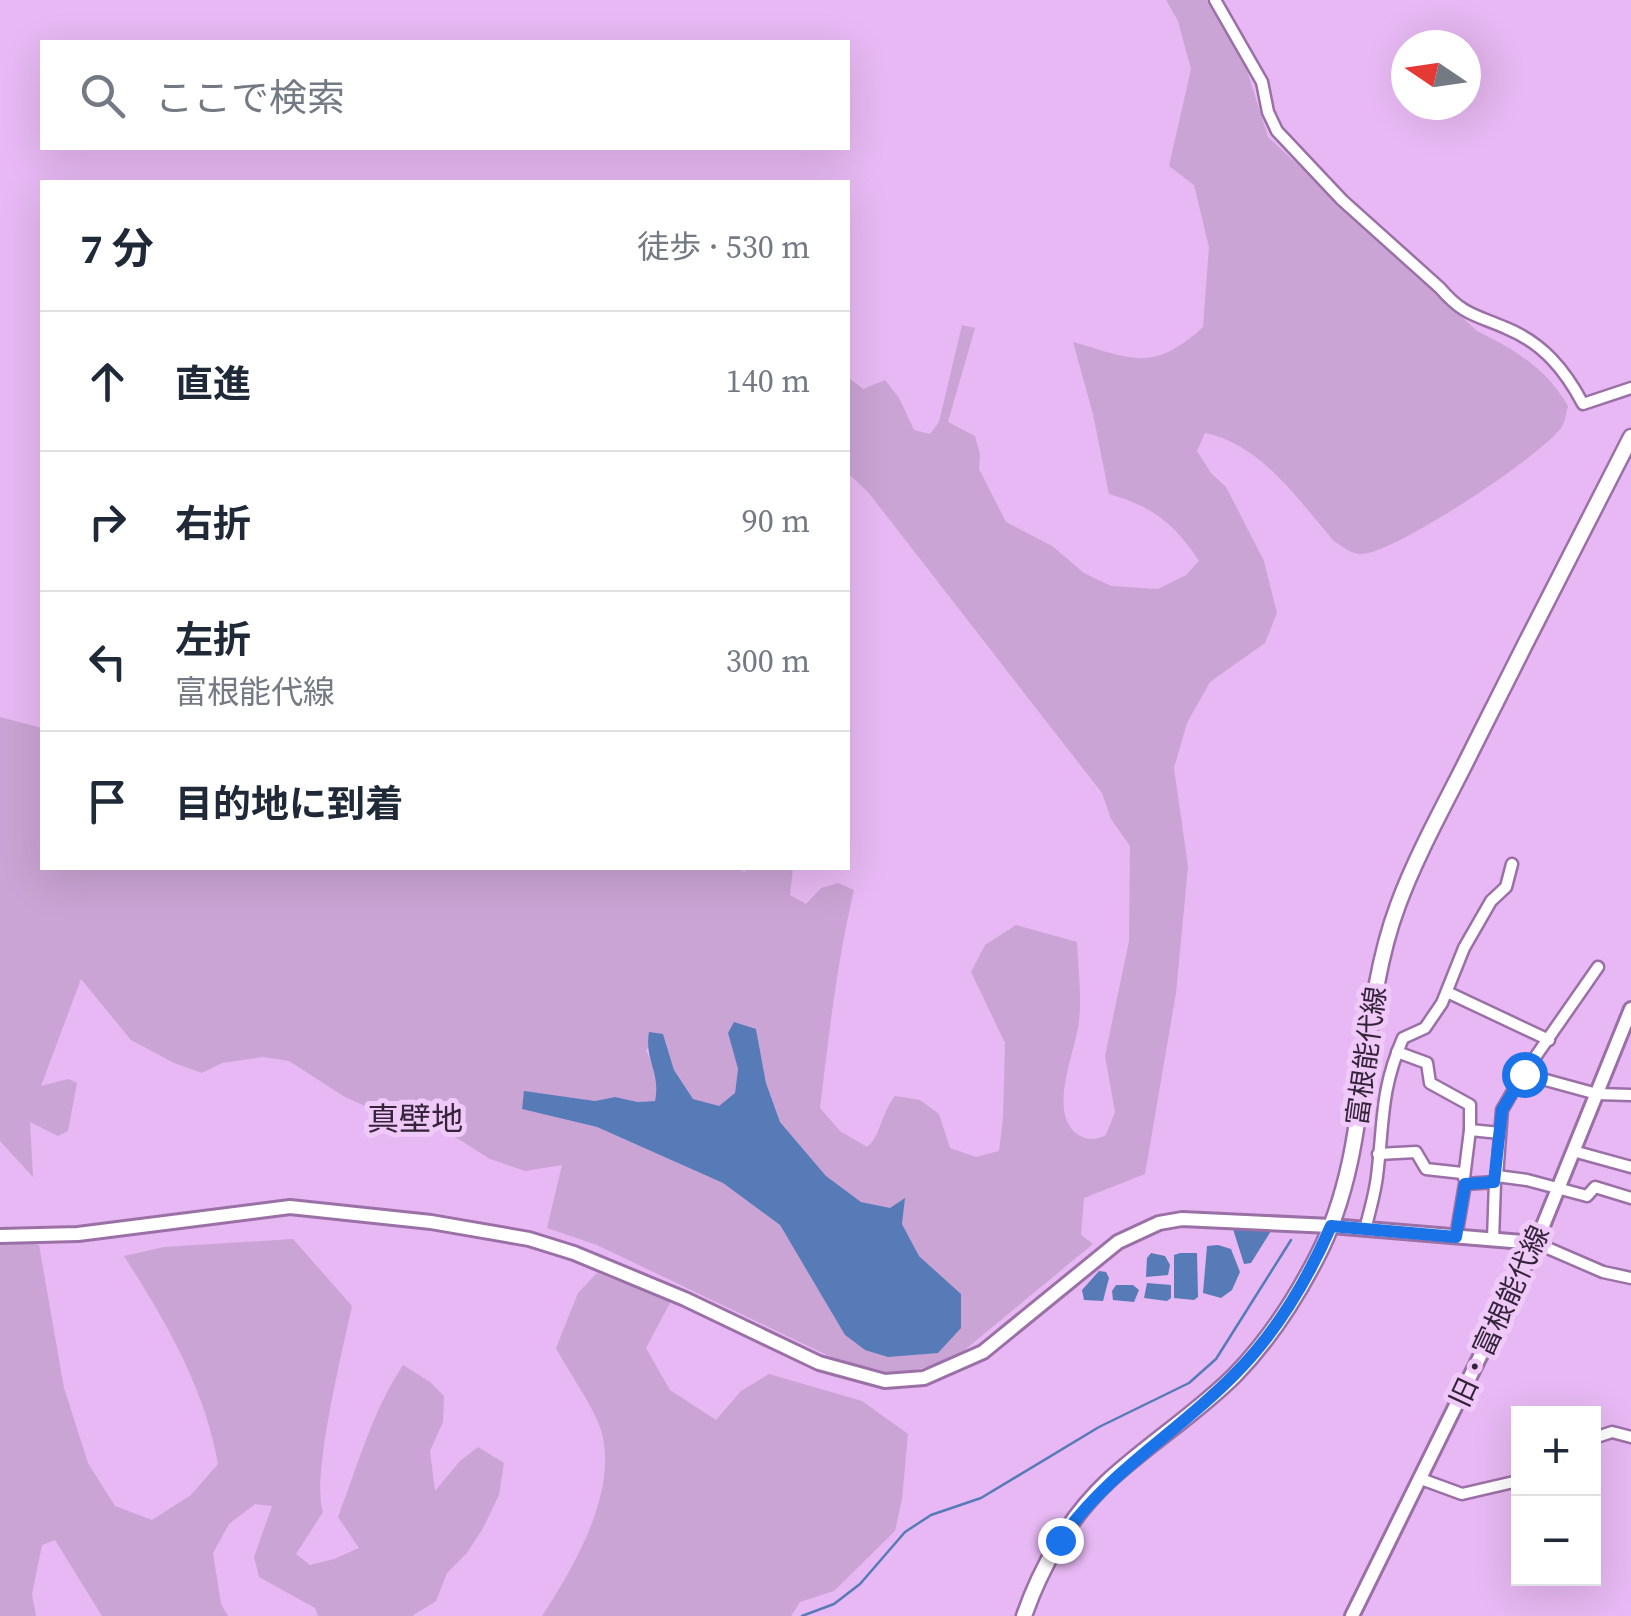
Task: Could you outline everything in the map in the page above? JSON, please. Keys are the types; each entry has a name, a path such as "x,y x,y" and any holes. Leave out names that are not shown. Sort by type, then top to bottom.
{"main road":[{"name":"富根能代線","path":"1024,1616 1045,1566 1080,1512 1106,1483 1222,1386 1265,1341 1295,1298 1331,1226 1350,1174 1378,968 1398,904 1631,437"}],"street":[{"path":"1215,0 1262,82 1268,112 1277,131 1342,200 1453,304 1469,316 1508,328 1544,350 1566,372 1584,404 1631,388"},
{"path":"1365,1230 1377,1178 1388,1072 1403,1038 1426,1028 1447,992 1464,948 1491,901 1506,887 1512,864"},
{"path":"1492,1240 1502,1110 1598,967"},
{"path":"1447,992 1549,1040"},
{"name":"旧・富根能代線","path":"1352,1616 1536,1244 1631,1009"},
{"path":"1397,1052 1427,1063 1430,1083 1470,1104 1456,1237"},
{"path":"1524,1074 1597,1094 1631,1095"},
{"path":"1470,1130 1500,1133"},
{"path":"1356,1131 1379,1132"},
{"path":"1378,1154 1416,1152 1426,1170 1464,1178 1496,1179 1587,1196 1595,1187 1631,1198"},
{"path":"1573,1152 1631,1167"},
{"path":"0,1236 78,1234 290,1207 431,1222 530,1239 574,1253 685,1299 819,1362 885,1381 924,1378 983,1352 1118,1242 1160,1223 1182,1219 1331,1226 1536,1244 1603,1272 1631,1278"},
{"path":"1601,1436 1612,1432 1631,1436"},
{"path":"1420,1479 1462,1494 1511,1483"}],"shaded area":[{"path":"1166,0 1206,0 1244,61 1268,137 1477,331 1540,371 1568,406 1561,428 1526,460 1433,522 1403,539 1361,554 1334,541 1261,461 1225,439 1205,433 1197,451 1226,487 1264,561 1277,613 1265,643 1210,682 1187,723 1174,768 1188,866 1176,993 1145,1174 1084,1198 1081,1235 1093,1244 950,1362 896,1374 833,1358 597,1245 547,1228 562,1165 525,1171 490,1159 438,1126 381,1113 345,1097 289,1061 263,1057 222,1063 202,1073 174,1063 131,1040 81,979 41,1086 68,1079 77,1083 68,1131 58,1136 30,1122 33,1177 0,1141 0,717 40,727 40,870 793,870 790,895 806,904 821,888 838,883 854,890 838,971 820,1108 840,1131 867,1147 895,1096 920,1100 939,1114 950,1148 976,1157 999,1151 1005,1043 971,972 985,945 1016,925 1077,942 1080,1011 1064,1111 1077,1134 1092,1139 1106,1135 1115,1112 1105,1056 1129,941 1130,846 1111,819 1102,793 868,492 850,475 850,379 863,389 885,380 899,398 914,430 930,434 939,422 962,325 975,328 948,422 975,436 979,469 1006,522 1052,546 1084,573 1111,586 1158,589 1186,575 1199,561 1181,537 1138,504 1109,494 1073,342 1141,358 1170,351 1203,327 1209,247 1194,185 1169,166 1191,69 1178,21","holes":["756,1029 766,1083 780,1122 826,1176 861,1202 890,1209 904,1199 902,1224 919,1256 961,1294 865,1350 845,1335 780,1225 723,1183 597,1127 522,1109 524,1092 595,1101 615,1097 655,1101 659,1080 646,1050 663,1034 674,1070 693,1099 719,1107 735,1093 738,1069 728,1033"]},
{"path":"0,1238 39,1245 64,1388 88,1463 115,1506 152,1520 191,1495 218,1464 193,1382 168,1330 124,1256 164,1247 293,1239 352,1306 321,1471 323,1512 296,1554 310,1565 359,1548 338,1517 374,1420 403,1365 444,1396 443,1422 430,1451 435,1491 460,1461 478,1447 504,1463 499,1495 483,1528 467,1553 447,1573 436,1601 412,1616 318,1616 315,1608 259,1577 254,1557 272,1506 255,1504 229,1524 213,1553 221,1604 228,1616 102,1616 55,1540 42,1545 32,1594 36,1616 0,1616"},
{"path":"597,1273 671,1301 646,1348 670,1390 716,1420 741,1391 769,1374 862,1401 908,1434 895,1531 834,1591 800,1602 791,1616 542,1616 590,1528 604,1478 605,1453 598,1421 556,1348 578,1293"}],"water":[{"path":"734,1022 756,1029 766,1083 780,1122 826,1176 861,1202 890,1208 905,1198 902,1224 919,1256 961,1294 961,1328 938,1353 888,1357 865,1350 845,1335 780,1225 723,1183 597,1127 522,1109 524,1091 595,1101 615,1097 655,1101 649,1032 663,1034 674,1070 693,1099 719,1106 735,1093 738,1069 728,1033"},
{"path":"1233,1229 1271,1231 1251,1263 1244,1264"},
{"path":"1207,1246 1231,1249 1240,1272 1232,1290 1221,1298 1203,1293"},
{"path":"1151,1253 1165,1256 1170,1265 1168,1275 1146,1277"},
{"path":"1197,1253 1198,1297 1194,1300 1174,1298 1174,1255"},
{"path":"1099,1271 1106,1272 1109,1278 1103,1301 1084,1300 1082,1290"},
{"path":"1147,1283 1171,1285 1171,1298 1144,1298"},
{"path":"1116,1285 1133,1285 1139,1290 1134,1302 1113,1300"}],"waterway":[{"path":"802,1616 834,1604 860,1584 905,1532 931,1515 981,1498 1099,1427 1189,1383 1216,1359 1291,1240"}],"district":[{"name":"真壁地","path":"415,1119"}],"route":[{"path":"1060,1540 1106,1483 1209,1398 1265,1341 1295,1298 1331,1226 1456,1237 1465,1184 1494,1182 1497,1176 1502,1110 1524,1074"}]}
